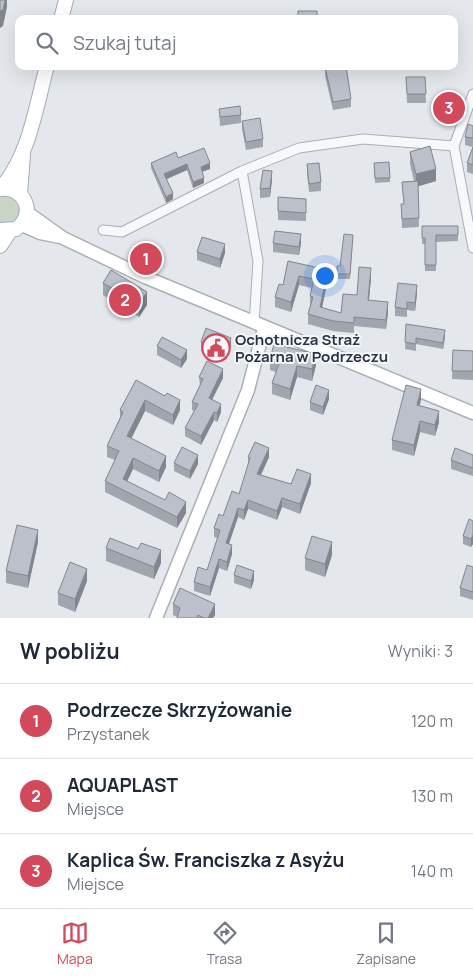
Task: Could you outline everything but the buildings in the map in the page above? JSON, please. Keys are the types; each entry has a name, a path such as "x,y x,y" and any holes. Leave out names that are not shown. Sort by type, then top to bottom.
{"main road":[{"path":"62,15 66,0"},
{"path":"0,189 13,171 24,147 46,70"},
{"path":"20,194 24,147"},
{"path":"0,189 14,190 25,199 15,225 0,246"}],"street":[{"path":"473,94 454,146 473,248"},
{"path":"103,230 122,232 242,171 299,148 363,139 454,146"},
{"path":"156,618 248,390 259,326 258,261 242,171"},
{"path":"15,225 62,238 145,278 473,413"}],"green space":[{"path":"0,195 13,196 22,208 16,223 0,225"}],"place":[{"name":"Kaplica Św. Franciszka z Asyżu","path":"449,108"},
{"name":"Podrzecze Skrzyżowanie","path":"146,259"},
{"name":"AQUAPLAST","path":"125,300"},
{"name":"Ochotnicza Straż Pożarna w Podrzeczu","path":"216,348"}]}
